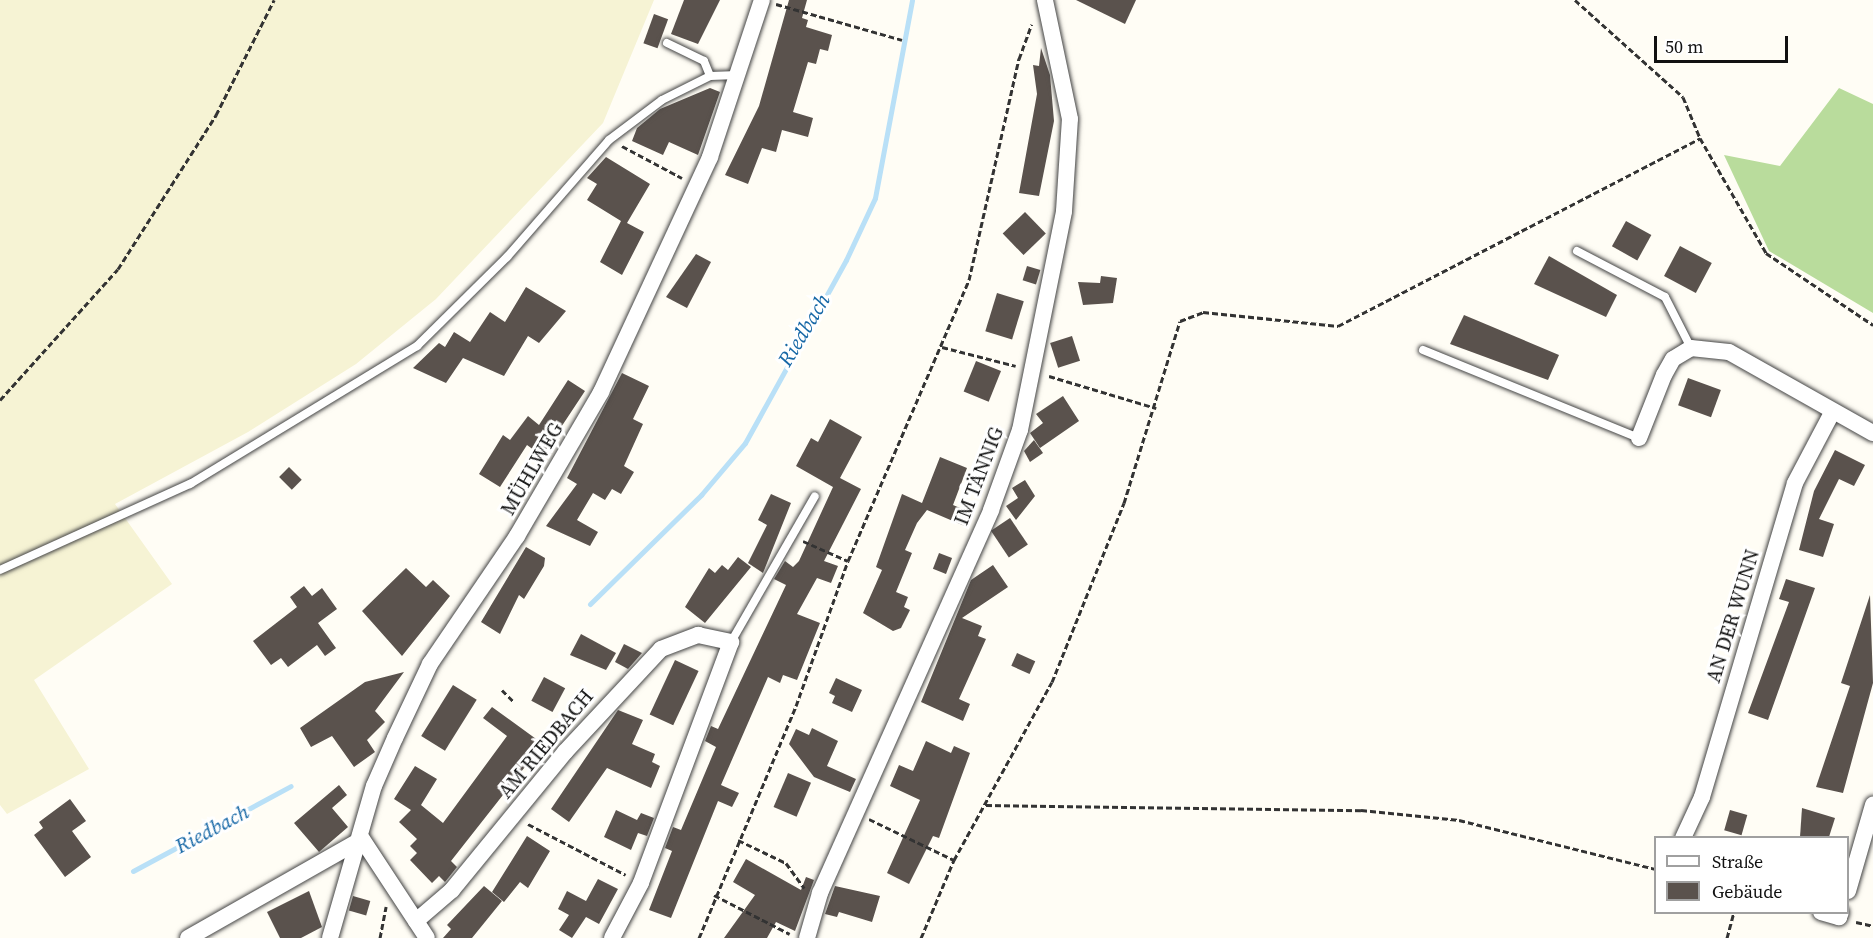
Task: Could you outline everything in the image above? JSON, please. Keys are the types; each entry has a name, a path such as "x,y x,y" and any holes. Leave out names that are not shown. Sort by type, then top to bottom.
{"street":[{"name":"IM TÄNNIG","path":"807,938 820,893 991,510 1020,430 1064,211 1070,119 1045,0"},
{"name":"MÜHLWEG","path":"330,938 362,839 374,786 430,664 517,536 601,392 696,185 768,2"},
{"path":"1639,438 1664,375 1673,359 1691,348 1729,352 1873,433"},
{"name":"AN DER WUNN","path":"1683,836 1702,797 1795,483 1833,411"},
{"name":"AM RIEDBACH","path":"416,921 452,890 513,816 661,649 698,635 731,642"},
{"path":"612,938 641,883 731,642"},
{"path":"1849,888 1873,805"},
{"path":"189,938 362,839 427,938"}],"lane":[{"path":"667,43 704,61 710,76"},
{"path":"0,570 190,484 417,346 507,257 609,140 662,100 710,76 738,75"},
{"path":"1576,251 1665,297 1691,348"},
{"path":"1423,350 1639,438"},
{"path":"731,642 815,496"}],"path":[{"path":"0,400 118,269 216,114 274,0"},
{"path":"1575,0 1683,97 1700,138 1766,253 1873,325"},
{"path":"768,2 902,40"},
{"path":"699,938 714,895 796,706 848,561 969,280 1018,59 1034,20"},
{"path":"921,938 954,860 1053,682 1124,502 1180,321 1203,312 1338,326 1700,138"},
{"path":"609,140 696,185"},
{"path":"792,536 848,561"},
{"path":"501,690 514,702"},
{"path":"985,805 1361,810 1459,820 1654,869"},
{"path":"855,813 954,860"},
{"path":"513,816 641,883"},
{"path":"738,840 786,863 800,887 820,893"},
{"path":"380,938 391,883"},
{"path":"714,895 797,938"},
{"path":"1727,938 1733,914"}],"shaded area":[{"path":"0,0 654,0 603,123 436,299 356,364 248,432 115,504 172,584 34,680 89,769 7,814 0,805"}],"green space":[{"path":"1839,88 1873,104 1873,313 1769,251 1724,155 1780,166"}],"building":[{"path":"684,0 720,0 698,44 671,34"},
{"path":"789,0 807,0 802,18 808,20 806,27 832,35 828,51 820,49 816,64 808,62 793,112 813,118 808,137 782,130 776,152 762,148 748,184 725,175 759,106"},
{"path":"1076,0 1136,0 1125,24"},
{"path":"654,14 668,19 657,48 643,43"},
{"path":"1041,48 1050,75 1054,121 1039,196 1019,193 1037,94 1033,65 1039,66"},
{"path":"710,88 720,92 698,155 669,142 663,155 632,141 637,128 660,109"},
{"path":"606,157 650,184 627,223 644,232 622,275 600,262 621,221 587,200 597,184 587,178"},
{"path":"1025,212 1046,234 1024,255 1003,234"},
{"path":"1626,221 1651,235 1637,260 1612,246"},
{"path":"1680,246 1712,263 1696,293 1664,276"},
{"path":"696,254 711,262 687,308 666,297"},
{"path":"1549,256 1617,295 1606,317 1534,284"},
{"path":"1027,266 1040,270 1036,284 1023,280"},
{"path":"1101,276 1117,278 1113,303 1083,305 1078,282 1100,283"},
{"path":"526,287 566,311 539,343 528,336 504,376 463,358 446,383 413,368 439,343 445,347 454,332 470,342 490,312 505,322"},
{"path":"997,293 1024,301 1012,339 985,331"},
{"path":"1464,315 1559,355 1548,380 1450,344"},
{"path":"1072,336 1080,361 1058,368 1050,343"},
{"path":"976,361 1001,371 989,402 964,392"},
{"path":"622,373 649,386 633,419 643,424 624,466 634,472 621,494 612,489 605,500 593,493 577,520 598,532 590,546 546,526 577,484 567,478"},
{"path":"1688,378 1721,390 1711,417 1678,405"},
{"path":"568,380 585,391 542,456 527,445 500,487 479,474 503,435 510,440 528,416 539,425"},
{"path":"1063,396 1079,421 1040,448 1030,433 1043,423 1036,414"},
{"path":"830,419 862,437 840,478 861,489 824,561 838,566 831,583 817,578 797,614 820,623 797,680 783,675 780,683 768,677 721,785 739,793 732,807 718,801 671,918 649,910 672,851 665,848 673,827 681,830 716,747 705,741 711,726 718,729 786,585 774,579 785,561 793,567 799,561 833,487 796,466 811,438 818,442"},
{"path":"1034,440 1043,453 1030,462 1024,451"},
{"path":"1835,450 1865,465 1854,486 1839,479 1819,519 1834,524 1823,557 1799,550 1814,491"},
{"path":"940,457 967,468 953,505 972,513 967,527 927,510 917,523 905,550 912,553 896,592 908,597 904,607 910,610 901,628 893,631 863,613 882,570 876,567 902,494 922,503"},
{"path":"289,467 302,480 292,490 279,477"},
{"path":"1025,480 1035,496 1016,520 1006,506 1018,498 1012,488"},
{"path":"771,494 791,503 763,573 748,563 767,525 758,520"},
{"path":"1010,518 1028,545 1009,557 991,531"},
{"path":"526,547 545,558 544,566 524,599 519,595 500,634 481,622"},
{"path":"939,553 952,558 946,574 933,569"},
{"path":"738,557 751,567 705,623 685,607 709,568 715,573 722,565 728,570"},
{"path":"993,565 1008,587 962,618 982,626 978,636 986,639 959,699 970,704 963,721 921,702 971,580"},
{"path":"406,568 426,587 433,580 450,596 402,656 362,611"},
{"path":"1786,579 1815,588 1768,720 1748,713 1789,602 1779,599"},
{"path":"304,586 312,596 322,588 337,609 318,623 336,648 325,656 317,645 288,667 281,658 271,665 253,641 297,607 290,597"},
{"path":"1870,595 1873,683 1843,793 1816,787 1850,686 1841,683"},
{"path":"581,634 616,653 606,670 570,655"},
{"path":"624,644 642,653 628,669 615,662"},
{"path":"1017,653 1035,661 1030,674 1011,666"},
{"path":"675,660 699,671 673,725 650,714"},
{"path":"404,672 375,711 385,722 367,740 375,752 354,767 332,736 311,747 300,728 365,682"},
{"path":"544,677 565,688 553,712 531,701"},
{"path":"836,678 862,690 852,712 832,703 835,696 829,693"},
{"path":"453,685 477,700 445,751 421,736"},
{"path":"492,707 543,744 451,861 457,867 445,882 439,876 432,883 410,860 417,853 410,846 417,839 399,822 411,810 394,799 415,766 437,779 421,805 443,823 507,736 483,718"},
{"path":"618,710 643,720 632,744 655,754 652,762 660,766 651,788 607,768 569,822 551,809"},
{"path":"812,728 838,741 827,766 856,779 850,792 814,777 789,744 796,729 809,735"},
{"path":"926,741 951,753 954,746 970,753 939,838 933,836 909,884 887,873 920,800 890,786 899,765 913,771"},
{"path":"788,773 811,783 797,817 774,807"},
{"path":"339,785 347,795 332,808 348,827 319,852 294,823"},
{"path":"70,799 86,821 72,831 91,857 65,877 34,835 43,828 39,822"},
{"path":"1802,808 1835,818 1829,836 1800,836"},
{"path":"616,810 637,820 641,813 654,818 647,836 638,833 631,850 604,837"},
{"path":"1730,810 1747,815 1742,835 1724,830"},
{"path":"527,836 550,851 528,888 520,882 504,902 492,892"},
{"path":"746,859 801,890 806,877 814,880 795,931 776,922 767,938 724,938 755,895 733,882"},
{"path":"598,879 618,889 599,924 586,917 572,938 559,930 569,915 558,909 567,891 586,901"},
{"path":"484,886 502,901 472,938 443,938 451,929 447,925"},
{"path":"835,886 880,896 872,922 839,912 837,917 825,914"},
{"path":"309,891 322,927 301,938 280,938 267,912"},
{"path":"353,896 370,901 366,915 349,910"}],"waterway":[{"name":"Riedbach","path":"590,604 701,495 745,443 846,260 875,198 912,0"},
{"name":"Riedbach","path":"133,871 291,786"}]}
